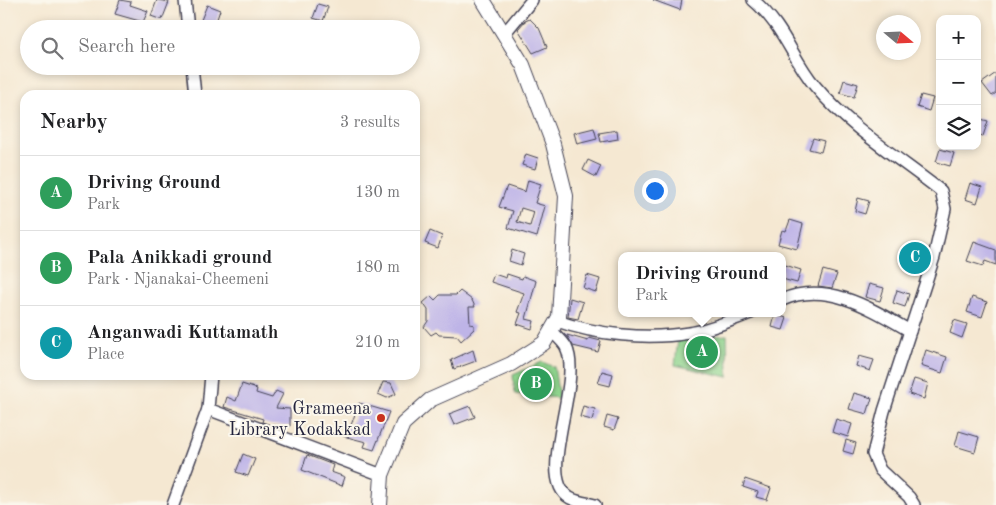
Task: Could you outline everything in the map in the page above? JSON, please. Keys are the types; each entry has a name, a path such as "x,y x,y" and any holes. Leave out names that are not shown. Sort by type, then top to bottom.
{"main road":[{"path":"380,505 382,475 403,424 430,400 511,364 544,343 559,317 566,196 553,144 523,65 483,0"}],"street":[{"path":"185,0 187,20"},
{"path":"504,34 532,0"},
{"path":"753,0 770,14 814,86 852,122 941,192 945,209 934,257 884,411 873,454 880,470 909,497 914,505"},
{"path":"193,75 194,90"},
{"path":"786,298 793,295 814,292 850,300 869,307 910,331"},
{"path":"554,326 654,336 690,333 739,317"},
{"path":"554,326 566,347 569,366 565,414 556,450 556,473 561,490 570,498 595,505"},
{"path":"173,505 208,409 211,380"},
{"path":"208,409 382,475"}],"green space":[{"path":"727,335 728,377 675,365 678,339"},
{"path":"542,362 554,367 559,398 515,394 513,375"}],"building":[{"path":"120,0 131,2 130,5 148,11 144,20 136,20 115,14"},
{"path":"157,0 169,2 162,20 151,16"},
{"path":"653,0 682,0 680,10"},
{"path":"318,4 328,7 323,20 313,18"},
{"path":"207,5 220,10 217,20 201,20"},
{"path":"530,19 539,28 547,47 533,53 518,29 525,21"},
{"path":"996,73 996,93 992,96 982,83"},
{"path":"844,80 858,84 854,97 840,93"},
{"path":"921,95 933,98 929,111 917,107"},
{"path":"981,119 988,121 983,136 981,135"},
{"path":"594,128 597,139 577,144 574,133"},
{"path":"617,130 618,139 601,142 599,133"},
{"path":"813,138 824,141 821,152 809,149"},
{"path":"940,150 954,153 950,166 936,162"},
{"path":"526,154 538,158 535,169 522,165"},
{"path":"588,160 601,166 596,177 583,170"},
{"path":"528,180 541,184 535,203 545,206 537,237 508,228 513,211 499,207 507,186 525,192","holes":["521,208 534,212 530,226 517,222"]},
{"path":"970,183 982,187 977,203 965,199"},
{"path":"858,198 869,201 865,214 855,211"},
{"path":"790,220 803,224 797,249 778,244 782,230 786,231"},
{"path":"430,231 442,236 438,248 425,243"},
{"path":"974,242 996,250 996,265 985,261 983,266 967,261"},
{"path":"512,250 524,254 521,265 509,261"},
{"path":"910,250 923,253 920,266 907,263"},
{"path":"786,265 801,270 797,283 786,280"},
{"path":"823,270 837,274 832,288 818,286"},
{"path":"494,274 506,278 507,274 522,279 523,276 536,281 526,319 534,321 532,329 517,324 521,313 517,312 524,293 491,282"},
{"path":"587,275 600,279 596,292 583,288"},
{"path":"869,284 884,288 880,301 865,297"},
{"path":"897,290 909,294 905,307 893,303"},
{"path":"460,291 472,300 475,307 469,307 470,324 474,325 474,329 461,341 457,336 439,335 436,332 431,335 424,327 428,321 428,310 423,303 431,296 435,300 440,295 456,295"},
{"path":"972,297 987,302 982,317 967,312"},
{"path":"570,298 583,302 578,319 568,317"},
{"path":"774,317 787,318 783,330 772,327"},
{"path":"954,320 967,324 962,338 950,333"},
{"path":"567,335 588,341 589,338 601,341 598,352 573,346"},
{"path":"473,350 476,361 454,369 451,360"},
{"path":"926,350 947,357 942,373 921,366"},
{"path":"859,356 874,360 870,371 856,366"},
{"path":"602,371 613,374 610,386 598,383"},
{"path":"914,379 928,383 924,399 909,394"},
{"path":"383,382 391,383 396,394 387,398 378,394"},
{"path":"242,384 257,389 256,393 272,398 276,391 283,394 276,408 290,409 290,426 271,425 262,422 263,419 224,407 227,397 236,401"},
{"path":"854,393 872,398 867,414 849,409"},
{"path":"359,403 389,412 374,450 364,447 366,442 343,436 347,427 350,428"},
{"path":"470,406 475,417 454,425 449,414"},
{"path":"583,406 595,409 592,420 580,417"},
{"path":"607,416 618,419 614,430 604,427"},
{"path":"836,419 852,424 848,437 832,432"},
{"path":"959,431 979,437 975,452 955,446"},
{"path":"846,440 856,443 853,454 843,451"},
{"path":"243,454 255,459 248,476 236,472"},
{"path":"307,455 333,465 331,472 345,477 342,486 302,470"},
{"path":"745,479 771,488 767,500 756,497 758,492 743,487"}],"place":[{"name":"Anganwadi Kuttamath","path":"915,258"},
{"name":"Driving Ground","path":"702,352"},
{"name":"Pala Anikkadi ground","path":"536,384"},
{"name":"Grameena Library Kodakkad","path":"381,418"}]}
